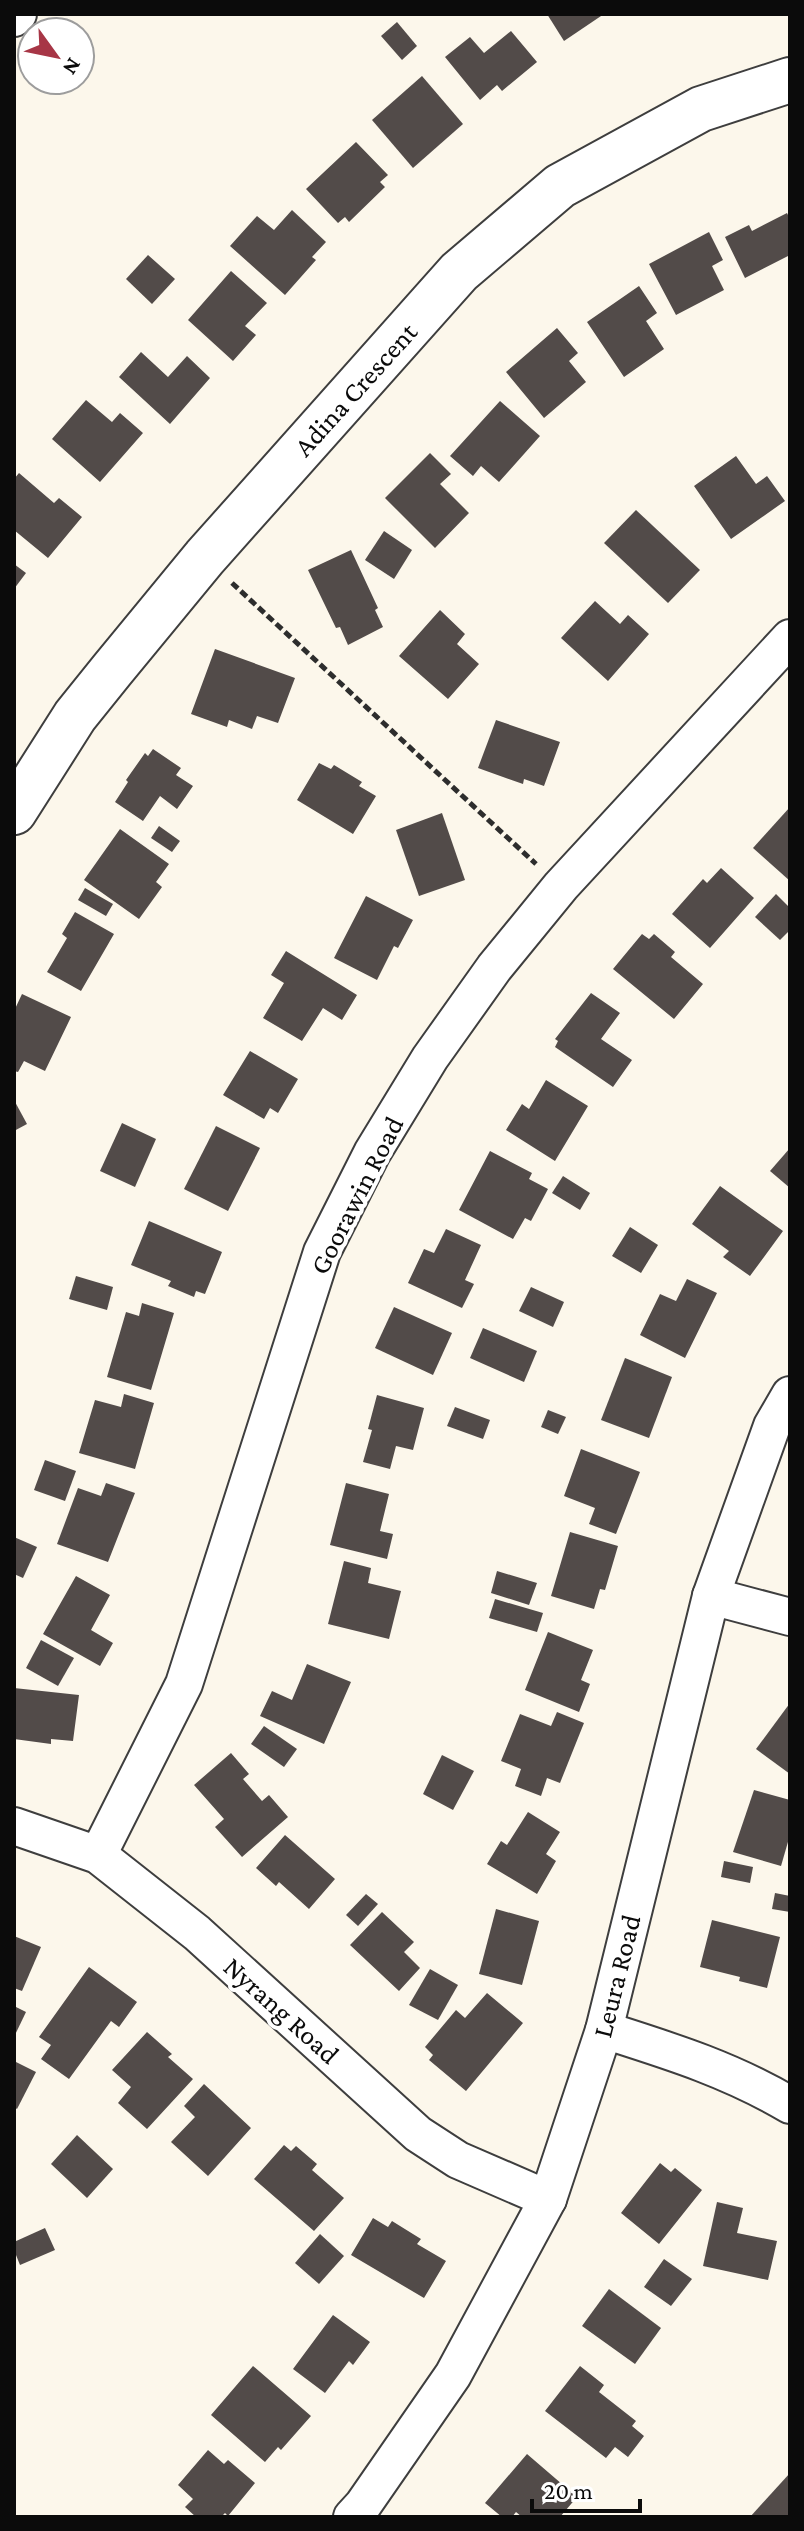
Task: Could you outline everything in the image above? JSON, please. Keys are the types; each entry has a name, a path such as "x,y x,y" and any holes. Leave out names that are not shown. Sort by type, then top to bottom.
{"street":[{"name":"Adina Crescent","path":"14,812 75,716 205,557 459,272 560,186 701,109 790,80"},
{"name":"Goorawin Road","path":"98,1855 184,1684 322,1252 372,1153 430,1058 494,968 561,886 790,638"},
{"name":"Leura Road","path":"352,2517 453,2375 548,2199 604,2030 711,1596 772,1426 790,1395"},
{"path":"711,1596 790,1617"},
{"name":"Nyrang Road","path":"14,1826 98,1855 197,1933 418,2134 458,2160 548,2199"},
{"path":"604,2030 714,2066 758,2085 790,2105"}],"path":[{"path":"205,557 561,886"}],"building":[{"path":"547,14 604,14 564,41"},
{"path":"397,22 417,46 402,60 381,36"},
{"path":"511,31 537,62 502,91 497,85 480,100 445,57 470,37 484,53"},
{"path":"422,76 463,124 413,168 372,120"},
{"path":"356,142 388,175 380,182 385,187 349,222 345,217 338,223 306,189"},
{"path":"292,210 326,242 312,257 316,260 285,295 230,246 257,216 274,230"},
{"path":"787,213 790,219 790,255 745,278 725,237 749,225 752,231"},
{"path":"709,232 723,260 712,266 724,290 676,315 649,264"},
{"path":"148,255 175,279 152,304 126,279"},
{"path":"231,271 267,303 245,326 256,335 233,361 188,320"},
{"path":"639,286 657,313 646,321 664,349 624,377 587,322"},
{"path":"557,328 578,353 569,361 586,382 544,418 506,372"},
{"path":"141,352 168,377 187,356 210,378 170,424 119,377"},
{"path":"86,400 112,422 120,413 143,433 100,482 52,439"},
{"path":"500,401 540,436 499,482 481,466 473,476 450,456"},
{"path":"430,453 451,474 440,484 469,513 435,548 385,498"},
{"path":"736,456 756,484 767,476 785,501 731,539 694,486"},
{"path":"19,473 54,503 59,498 82,517 48,558 14,530 14,479"},
{"path":"636,510 700,570 668,603 604,543"},
{"path":"384,531 412,550 394,579 365,560"},
{"path":"351,550 378,608 375,610 383,627 348,645 340,627 336,628 308,570"},
{"path":"14,564 26,573 14,589"},
{"path":"595,601 620,624 628,615 649,634 608,681 561,638"},
{"path":"440,610 465,634 457,644 479,664 448,699 399,656"},
{"path":"215,649 295,678 278,723 257,716 252,729 229,720 227,727 191,714"},
{"path":"496,720 560,742 544,786 524,779 523,784 478,768"},
{"path":"153,749 181,768 176,775 193,786 177,809 160,796 143,821 115,802 145,753 148,756"},
{"path":"319,763 331,769 334,765 362,782 359,786 376,796 353,834 297,800"},
{"path":"790,807 790,881 753,848"},
{"path":"442,813 465,880 419,896 396,830"},
{"path":"159,826 180,841 172,852 151,838"},
{"path":"120,829 169,864 156,882 162,887 139,919 84,880"},
{"path":"721,868 754,898 710,948 672,914 703,879 707,883"},
{"path":"85,888 113,904 106,916 78,900"},
{"path":"776,894 790,908 790,930 780,940 755,917"},
{"path":"366,896 413,920 398,948 394,946 377,980 334,958"},
{"path":"75,912 114,934 81,991 47,972 67,938 62,934"},
{"path":"642,934 649,939 654,934 675,952 671,957 703,984 674,1019 613,969"},
{"path":"286,951 357,995 342,1020 323,1008 302,1041 263,1018 284,983 271,975"},
{"path":"591,993 620,1013 601,1039 632,1060 613,1087 555,1047 558,1041 555,1039"},
{"path":"22,994 71,1017 45,1071 24,1061 18,1072 14,1071 14,1011"},
{"path":"250,1051 298,1079 278,1113 270,1108 264,1119 223,1095"},
{"path":"546,1080 588,1106 555,1161 506,1130 522,1104 529,1109"},
{"path":"14,1100 27,1124 14,1131"},
{"path":"122,1123 156,1139 135,1187 100,1171"},
{"path":"216,1126 260,1148 228,1211 184,1189"},
{"path":"790,1148 790,1188 770,1171"},
{"path":"490,1151 532,1173 529,1179 548,1189 531,1221 525,1218 513,1239 459,1210"},
{"path":"563,1176 590,1193 580,1210 552,1193"},
{"path":"720,1186 783,1231 750,1276 723,1257 729,1251 692,1224"},
{"path":"149,1221 222,1252 205,1294 196,1291 194,1297 168,1286 171,1281 131,1265"},
{"path":"630,1227 658,1245 641,1273 612,1256"},
{"path":"446,1229 481,1245 465,1280 474,1284 462,1308 408,1283 424,1249 434,1253"},
{"path":"76,1276 113,1287 107,1310 69,1299"},
{"path":"687,1279 717,1293 685,1358 640,1335 660,1294 676,1301"},
{"path":"531,1287 564,1302 553,1327 519,1311"},
{"path":"142,1303 174,1313 151,1390 107,1377 126,1312 139,1316"},
{"path":"394,1307 452,1333 433,1375 375,1348"},
{"path":"483,1328 537,1351 524,1382 470,1358"},
{"path":"625,1358 672,1377 649,1438 601,1420"},
{"path":"124,1394 154,1403 135,1469 79,1453 95,1400 121,1407"},
{"path":"377,1395 424,1408 413,1450 396,1446 390,1469 363,1462"},
{"path":"455,1407 490,1420 483,1439 447,1426"},
{"path":"548,1410 566,1417 558,1434 541,1427"},
{"path":"581,1449 640,1472 616,1534 589,1524 595,1508 564,1496"},
{"path":"45,1460 76,1471 65,1501 34,1490"},
{"path":"106,1483 135,1493 108,1562 57,1544 78,1488 101,1496"},
{"path":"346,1483 389,1494 380,1531 393,1534 387,1559 330,1545"},
{"path":"570,1532 618,1546 605,1590 600,1589 594,1609 551,1596"},
{"path":"14,1537 37,1547 23,1578 14,1574"},
{"path":"344,1561 371,1568 368,1583 401,1591 389,1639 328,1624"},
{"path":"497,1571 537,1583 529,1605 491,1593"},
{"path":"76,1576 110,1595 91,1630 113,1643 100,1666 43,1634"},
{"path":"495,1599 543,1613 537,1632 489,1618"},
{"path":"548,1632 593,1650 581,1680 590,1684 579,1712 525,1690"},
{"path":"41,1640 74,1658 58,1686 26,1668"},
{"path":"307,1664 351,1682 324,1744 260,1716 272,1691 292,1700"},
{"path":"14,1688 79,1695 73,1741 51,1739 51,1744 14,1739"},
{"path":"790,1703 790,1774 756,1749"},
{"path":"557,1712 584,1723 560,1783 547,1778 541,1796 515,1786 521,1769 501,1761 520,1714 551,1726"},
{"path":"264,1726 297,1749 284,1767 251,1744"},
{"path":"231,1753 249,1774 243,1779 262,1801 269,1795 288,1817 242,1857 215,1827 224,1819 194,1785"},
{"path":"442,1755 474,1771 453,1810 423,1794"},
{"path":"754,1790 790,1800 790,1835 781,1866 733,1852"},
{"path":"528,1812 560,1832 546,1854 556,1861 537,1894 487,1864 501,1841 507,1845"},
{"path":"285,1835 335,1879 309,1909 279,1882 276,1886 256,1868"},
{"path":"724,1861 753,1867 750,1883 721,1877"},
{"path":"775,1893 790,1896 790,1912 772,1909"},
{"path":"366,1894 378,1904 358,1926 346,1915"},
{"path":"496,1909 539,1921 522,1985 479,1974"},
{"path":"382,1912 414,1942 404,1952 420,1968 399,1991 350,1945"},
{"path":"712,1920 780,1937 767,1988 739,1981 740,1977 700,1967"},
{"path":"14,1936 41,1947 22,1991 14,1988"},
{"path":"89,1967 137,2002 119,2027 111,2021 69,2079 41,2059 51,2045 39,2037"},
{"path":"430,1969 458,1985 438,2020 409,2005"},
{"path":"487,1993 523,2023 466,2091 429,2060 433,2055 425,2047 456,2010 465,2018"},
{"path":"14,2006 26,2012 14,2037"},
{"path":"147,2032 172,2054 168,2057 193,2079 147,2129 118,2103 131,2087 112,2070"},
{"path":"14,2061 36,2072 17,2109 14,2107"},
{"path":"204,2084 251,2128 208,2176 171,2142 195,2117 184,2106"},
{"path":"77,2135 113,2169 87,2198 51,2164"},
{"path":"284,2145 291,2151 296,2146 317,2164 312,2170 344,2198 314,2231 254,2179"},
{"path":"660,2163 671,2172 675,2168 702,2190 659,2244 621,2213"},
{"path":"717,2202 743,2208 737,2233 777,2241 768,2280 703,2266"},
{"path":"373,2218 388,2227 392,2221 421,2239 417,2244 446,2261 424,2298 351,2255"},
{"path":"45,2228 55,2250 20,2265 14,2242"},
{"path":"320,2234 344,2256 319,2284 295,2263"},
{"path":"664,2259 692,2279 671,2306 644,2287"},
{"path":"609,2289 661,2328 635,2364 582,2326"},
{"path":"333,2315 370,2342 353,2365 349,2361 325,2393 293,2369"},
{"path":"253,2366 311,2416 281,2450 278,2447 265,2462 211,2415"},
{"path":"580,2366 604,2385 599,2392 636,2421 632,2426 644,2436 628,2457 615,2447 606,2458 545,2411"},
{"path":"208,2450 224,2464 228,2460 255,2483 228,2516 225,2513 221,2517 196,2517 185,2507 193,2499 178,2485"},
{"path":"527,2454 577,2497 560,2517 522,2517 516,2512 512,2517 502,2517 485,2503"},
{"path":"790,2473 790,2517 750,2517"}]}
